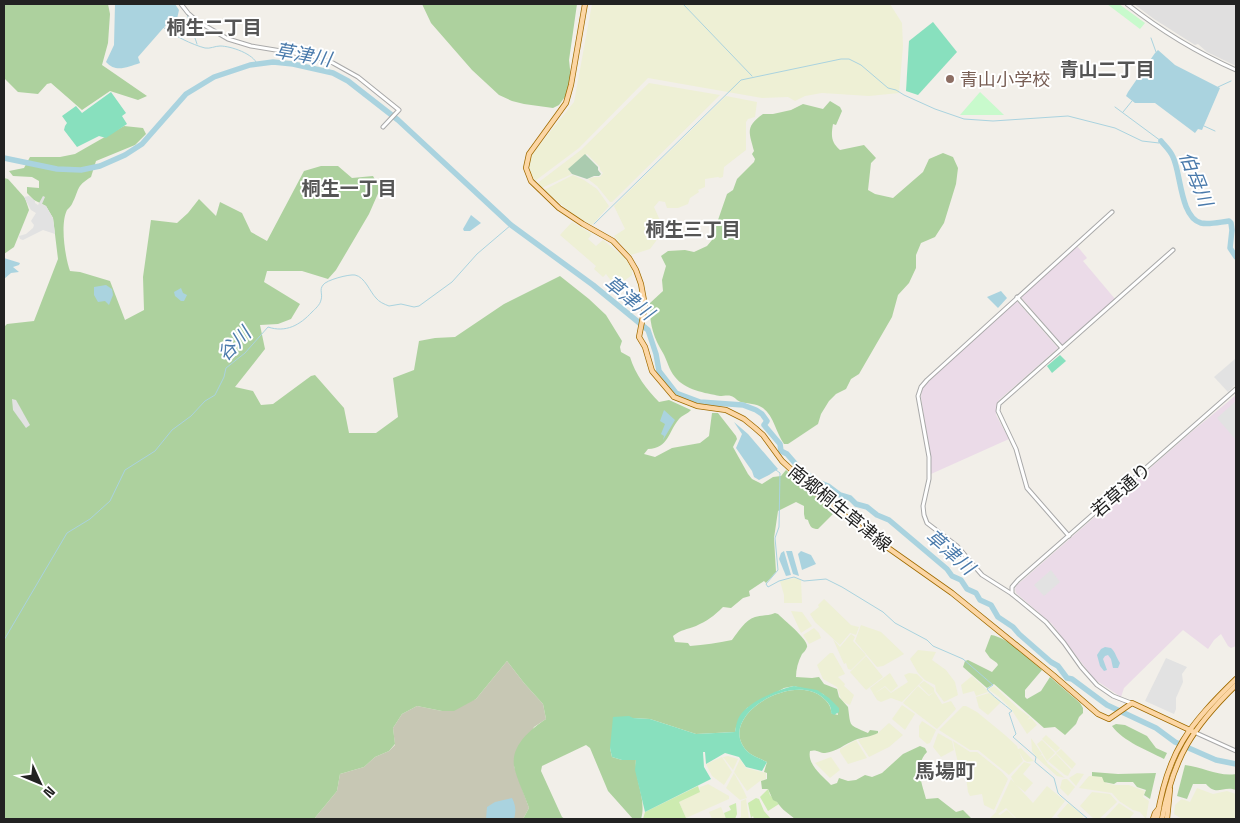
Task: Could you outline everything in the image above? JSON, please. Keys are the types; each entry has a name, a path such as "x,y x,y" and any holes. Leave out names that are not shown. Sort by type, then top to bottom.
{"main road":[{"name":"南郷桐生草津線","path":"585,4 566,103 529,154 526,168 527,175 559,208 583,224 613,240 629,258 641,284 644,314 639,338 645,347 652,371 674,397 697,406 726,410 744,419 762,435 782,461 823,499 867,533 952,593 1098,714 1109,719 1130,705"},
{"path":"1157,819 1164,784 1179,752 1204,710 1236,679"},
{"path":"1191,731 1236,685"},
{"path":"1130,705 1191,731"},
{"path":"1162,819 1172,773 1179,752"},
{"path":"1166,819 1172,773"},
{"path":"1153,819 1154,813 1159,808"}],"street":[{"path":"181,4 197,21 234,41 251,46 312,56 333,63 358,77 399,110 384,126"},
{"path":"1127,4 1196,50 1236,70"},
{"path":"1112,212 927,380 921,387 918,396 929,467 923,506 925,519 931,527 957,546 982,575 1012,594 1046,622 1064,642 1096,685 1130,705"},
{"path":"1069,536 1029,492 1016,449 998,411 999,404 1173,250"},
{"path":"1017,297 1062,348"},
{"name":"若草通り","path":"1012,594 1012,588 1018,580 1236,389"},
{"path":"1191,731 1236,750"}],"shaded area":[{"path":"592,4 890,4 902,23 903,46 899,93 869,96 822,93 805,96 795,101 788,97 762,98 648,78 579,148 535,181 530,173 529,161 533,153 574,102"},
{"path":"1134,4 1236,4 1236,66 1207,52 1198,44 1195,45"},
{"path":"649,83 720,95 612,202 588,179 600,177 603,173 600,167 587,154 569,170 572,174 542,188 538,185 539,182 581,150"},
{"path":"726,96 757,102 755,117 748,119 746,122 746,150 724,167 723,177 705,179 705,187 698,190 699,192 690,198 688,204 678,208 667,208 665,202 659,201 654,207 663,227 656,241 650,249 631,255 614,236 625,229 614,206"},
{"path":"573,175 597,189 609,206 592,225 574,215 544,190"},
{"path":"29,196 38,205 43,196 45,197 42,204 46,206 53,218 55,234 43,230 23,240 20,239 19,236 26,234 34,225 31,221 36,213 31,210 24,197"},
{"path":"572,222 592,234 588,239 596,246 603,240 625,258 632,269 632,275 616,287 606,274 603,277 594,269 596,266 560,235"},
{"path":"1077,246 1087,258 1083,261 1115,299 1062,345 1020,296"},
{"path":"1016,300 1058,348 999,400 996,415 1009,439 931,474 931,461 921,397 922,390 927,383"},
{"path":"1235,359 1236,384 1228,392 1214,377"},
{"path":"1236,395 1236,646 1231,648 1228,646 1221,634 1208,649 1183,630 1124,688 1121,697 1094,679 1052,624 1016,593 1016,586"},
{"path":"12,399 16,400 30,425 26,428 13,410"},
{"path":"1236,401 1236,440 1217,418"},
{"path":"1051,570 1060,582 1044,596 1034,585"},
{"path":"795,578 801,580 802,603 784,603 780,581"},
{"path":"824,599 851,625 859,627 856,635 850,633 840,645 815,622 810,614 819,607 818,605"},
{"path":"791,611 802,612 812,626 801,633"},
{"path":"861,625 881,632 904,654 883,666 877,667 855,641"},
{"path":"814,628 821,638 809,644 803,635"},
{"path":"851,634 855,637 853,641 866,655 851,670 848,669 846,663 844,664 833,639 840,647"},
{"path":"918,650 936,652 932,660 946,670 955,682 958,695 944,702 936,691 935,685 925,680 918,673 910,659"},
{"path":"830,653 833,653 845,674 838,677 854,695 850,705 841,699 837,687 823,679 817,665"},
{"path":"866,656 883,677 866,690 850,672"},
{"path":"1166,658 1187,667 1182,674 1183,682 1176,698 1174,714 1145,701"},
{"path":"507,661 543,704 546,719 534,727 514,766 529,808 523,819 314,819 337,791 340,774 364,767 375,757 389,751 395,745 393,728 402,714 417,706 442,711 476,699"},
{"path":"890,673 898,686 891,692 885,686 875,693 885,687 891,693 908,682 904,675 909,673 917,674 923,680 902,702 891,698 881,702 877,700 870,688"},
{"path":"972,676 988,692 976,696 974,691 963,694 961,685"},
{"path":"924,681 934,688 942,704 951,701 956,709 937,729 903,703 918,686 929,696 934,692 929,695 919,685"},
{"path":"994,686 1030,717 1027,720 1031,718 1037,725 1027,734 1011,709 988,689"},
{"path":"989,693 1001,702 988,715 979,708 976,697"},
{"path":"902,705 915,714 905,730 892,719"},
{"path":"963,706 977,712 1034,761 1027,762 1019,752 1023,761 1009,775 978,750 970,750 939,730"},
{"path":"922,721 936,730 930,743 927,744 919,737 919,726"},
{"path":"889,723 903,735 889,747 869,757 858,740 878,733"},
{"path":"938,733 952,741 954,750 941,757 933,747"},
{"path":"1046,735 1060,748 1056,752 1042,739"},
{"path":"1031,738 1042,754 1039,756 1042,755 1048,764 1065,778 1057,776 1036,757 1032,751"},
{"path":"856,740 867,758 848,764 840,749"},
{"path":"1042,740 1055,753 1047,761 1037,744"},
{"path":"953,741 970,752 977,752 1008,779 994,810 984,805 982,794 970,796 966,777 958,763"},
{"path":"1061,749 1076,764 1072,769 1056,753"},
{"path":"1056,754 1071,770 1068,776 1048,761"},
{"path":"728,756 738,759 733,770 723,757"},
{"path":"722,757 732,772 724,785 712,776 706,764"},
{"path":"831,757 840,770 830,778 815,763"},
{"path":"740,759 746,768 766,773 766,779 760,781 747,791 734,772"},
{"path":"1024,762 1031,764 1023,774 1033,783 1025,792 1015,784 1011,777"},
{"path":"734,773 747,798 740,800 726,788"},
{"path":"1077,773 1084,774 1076,786 1069,778"},
{"path":"1089,776 1104,776 1106,783 1129,785 1145,791 1143,797 1149,801 1146,819 1140,812 1119,801 1112,793 1079,788"},
{"path":"1011,779 1033,803 1047,786 1065,801 1051,819 1017,819 1006,808 998,814 1000,815 1007,810 1016,819 989,819 997,813 996,811"},
{"path":"1064,779 1067,779 1075,787 1068,796 1060,788"},
{"path":"708,784 729,796 729,799 686,818 679,802 699,792 700,787"},
{"path":"1197,788 1213,794 1227,791 1236,794 1236,819 1182,819 1174,814 1175,805 1182,799 1190,802"},
{"path":"1092,792 1110,794 1117,802 1099,819 1094,819 1080,806"},
{"path":"746,799 749,819 737,819 741,817 741,801"},
{"path":"1068,803 1084,816 1081,819 1061,819 1057,816"},
{"path":"1119,803 1134,813 1129,819 1104,819"},
{"path":"721,807 726,819 712,819 709,812"}],"green space":[{"path":"4,4 108,4 110,14 108,43 102,65 147,96 138,100 110,91 82,110 51,83 47,84 38,94 18,92 4,78"},
{"path":"422,4 577,4 569,60 572,87 559,105 553,108 524,104 499,95 472,70 431,23"},
{"path":"1107,4 1119,4 1145,23 1140,29"},
{"path":"933,22 957,52 918,95 906,91 909,41"},
{"path":"111,92 126,113 122,116 127,124 106,138 99,136 77,147 64,130 67,123 62,116 76,106 82,113"},
{"path":"980,92 1004,115 960,115"},
{"path":"830,101 840,107 842,111 836,125 833,124 832,128 832,138 837,147 840,150 864,145 876,158 871,163 868,190 875,194 893,198 923,172 929,159 943,153 953,157 958,168 956,184 944,223 935,237 921,243 916,255 916,268 909,283 898,295 892,317 859,374 851,379 846,389 836,394 829,401 821,414 818,424 788,444 784,444 770,415 760,406 741,402 731,396 708,394 696,390 684,385 675,377 654,335 650,317 650,303 663,291 662,280 666,266 661,256 668,251 685,250 694,252 707,246 712,240 714,225 718,220 727,194 733,190 737,179 754,162 755,159 752,154 754,151 750,134 753,123 763,114 791,110 803,104 823,109"},
{"path":"124,126 143,128 146,134 135,145 96,161 91,177 80,186 72,204 67,210 64,232 66,258 70,271 110,281 125,320 144,310 143,277 151,220 177,223 199,199 216,216 220,202 242,213 251,232 267,241 304,171 321,166 338,166 352,178 373,176 380,189 369,214 336,270 328,279 302,271 267,271 264,282 300,304 291,319 278,324 260,325 265,349 235,387 253,391 261,405 273,404 315,375 344,408 349,433 376,433 398,417 393,378 414,370 419,341 455,337 504,304 560,276 589,299 606,315 622,341 621,352 630,357 638,376 659,402 669,400 691,410 679,419 660,446 648,449 644,454 655,457 672,448 700,443 709,436 712,413 718,413 736,436 737,439 733,447 752,479 762,484 773,477 781,476 786,470 834,513 818,529 810,526 808,520 805,519 804,506 796,502 778,511 774,538 776,572 766,583 764,581 749,591 750,596 743,598 731,608 723,607 704,622 673,636 675,642 688,643 690,646 732,640 751,619 758,616 778,614 807,644 807,648 798,663 796,677 819,677 824,684 837,689 839,697 848,707 852,724 868,733 870,730 878,731 878,733 855,740 837,750 825,753 814,750 810,751 813,766 820,774 831,785 837,783 839,778 848,781 856,780 865,775 872,777 882,773 903,754 920,746 925,748 927,752 923,757 920,769 926,799 938,798 956,812 963,810 972,819 795,819 773,800 768,789 762,789 761,781 767,779 767,773 764,772 767,762 747,751 740,738 741,725 749,712 761,702 777,694 793,690 809,691 822,697 829,704 831,713 838,715 836,707 823,694 794,686 784,688 747,708 735,732 696,734 650,719 633,718 610,748 612,757 622,760 636,759 642,797 641,819 633,819 608,791 590,748 586,745 542,766 541,771 562,817 565,819 523,819 529,808 515,770 514,758 523,738 546,719 543,704 507,661 476,699 454,711 442,711 417,706 402,714 393,728 395,744 389,751 375,757 364,767 340,774 337,791 314,819 4,819 4,327 7,324 34,321 58,259 53,218 46,206 34,200 27,193 27,187 39,188 39,181 32,177 13,176 9,171 24,168 30,157 60,157 75,154"},
{"path":"585,154 598,167 601,174 599,176 587,179 572,174 568,169"},
{"path":"4,178 8,179 25,198 29,210 14,247 4,254"},
{"path":"1060,355 1066,361 1052,373 1047,366"},
{"path":"991,635 1011,644 1042,670 1025,690 1025,697 1027,699 1041,691 1050,677 1080,703 1083,713 1076,724 1065,735 1055,727 1044,728 994,684 987,688 963,667 965,661 968,660 992,672 998,665 985,651"},
{"path":"794,686 817,690 839,708 839,712 834,715 831,713 830,706 826,700 809,691 793,690 777,694 761,702 749,712 741,725 740,738 747,751 767,762 762,771 746,767 739,757 725,753 706,764 705,752 703,752 704,767 711,779 645,812 635,770 636,760 622,760 612,757 610,748 613,717 629,716 650,719 696,734 735,732 740,716 751,705 773,693"},
{"path":"1116,724 1125,725 1147,736 1156,748 1167,753 1164,759 1123,737 1112,726"},
{"path":"1185,765 1217,773 1236,774 1236,790 1214,790 1206,784 1193,784 1187,799 1177,796"},
{"path":"1092,772 1118,774 1156,773 1150,799 1144,795 1146,790 1137,787 1133,782 1117,782 1114,784 1104,782 1102,777 1092,776"},
{"path":"698,786 700,792 679,802 686,818 643,819 645,812"},
{"path":"768,789 770,795 779,804 768,811 760,797"},
{"path":"756,798 759,799 764,811 771,819 754,819 753,816 751,818 748,803"},
{"path":"736,803 737,814 735,819 726,819 724,813 731,810 729,806"}],"water":[{"path":"115,4 175,4 179,10 177,19 166,25 138,57 140,63 122,68 114,67 106,62 114,45"},
{"path":"1158,50 1175,65 1220,88 1202,130 1198,129 1195,133 1155,103 1135,103 1126,96"},
{"path":"471,215 481,223 470,231 464,231 463,229"},
{"path":"4,258 20,263 13,267 19,272 11,273 4,279"},
{"path":"106,285 112,289 113,295 109,305 105,301 98,302 94,295 94,287"},
{"path":"181,288 183,293 187,295 184,301 175,296 174,292"},
{"path":"1001,291 1007,298 998,308 987,297"},
{"path":"664,410 675,420 663,440 664,436 661,434 665,424 660,421"},
{"path":"734,422 748,434 778,469 759,480 754,477 736,448 742,434"},
{"path":"784,551 791,575 786,576 779,559"},
{"path":"786,551 792,551 799,576 793,574"},
{"path":"801,551 811,555 816,564 802,570 798,554"},
{"path":"1105,647 1111,648 1114,652 1120,663 1118,668 1113,668 1108,655 1103,659 1107,670 1104,671 1100,666 1097,655"},
{"path":"512,798 515,808 514,819 486,819 487,807 495,802"}],"waterway":[{"path":"683,4 752,76"},
{"path":"187,14 197,44"},
{"path":"163,27 200,47 225,46 242,51 252,57 257,64"},
{"path":"1151,38 1156,52"},
{"path":"594,224 741,80 841,59 849,59 861,65 888,88 935,109 964,119 993,121 1068,116 1115,128 1142,141 1159,143 1161,141 1115,107"},
{"name":"草津川","path":"4,158 57,169 81,170 100,166 125,155 142,144 186,94 214,77 250,65 273,62 293,64 333,73 348,81 398,120 511,225 593,285 648,330 656,354 659,371 676,393 700,402 743,405 756,410 767,421 764,425 780,444 781,451 787,454 800,469 840,495 850,498 856,504 867,507 877,515 889,520 947,569 952,576 961,580 967,589 976,593 980,600 991,605 998,617 1013,627 1051,662 1058,666 1067,678 1072,679 1107,705 1156,728 1175,742 1216,760 1236,764"},
{"path":"1218,87 1231,81"},
{"path":"1123,112 1132,101"},
{"path":"1204,126 1215,131"},
{"name":"伯母川","path":"1161,141 1169,150 1176,164 1182,194 1189,212 1194,219 1201,223 1211,224 1229,221 1232,230 1230,248 1236,257"},
{"name":"伯母川","path":"1175,163 1178,159"},
{"name":"谷川","path":"4,640 67,533 90,519 110,501 125,470 155,451 172,430 191,416 205,401 215,395 224,377 226,368 245,353 268,327 281,329 298,324 320,304 321,289 325,283 348,275 359,276 377,299 389,306 401,304 414,307 419,306 452,282 477,254 511,225"},
{"path":"776,470 780,473 779,527 775,538 778,570 766,584 768,587 779,581 794,577 804,581 826,579 883,612 895,623 927,640 933,646 963,659 993,685 987,689 1012,711 1009,713 1016,734 1013,737 1036,757 1035,762 1054,778 1058,793 1088,819"}],"place":[{"name":"青山小学校","path":"950,79"}],"district":[{"name":"桐生二丁目","path":"214,27"},
{"name":"青山二丁目","path":"1107,69"},
{"name":"桐生一丁目","path":"349,188"},
{"name":"桐生三丁目","path":"693,229"},
{"name":"馬場町","path":"945,771"}]}
